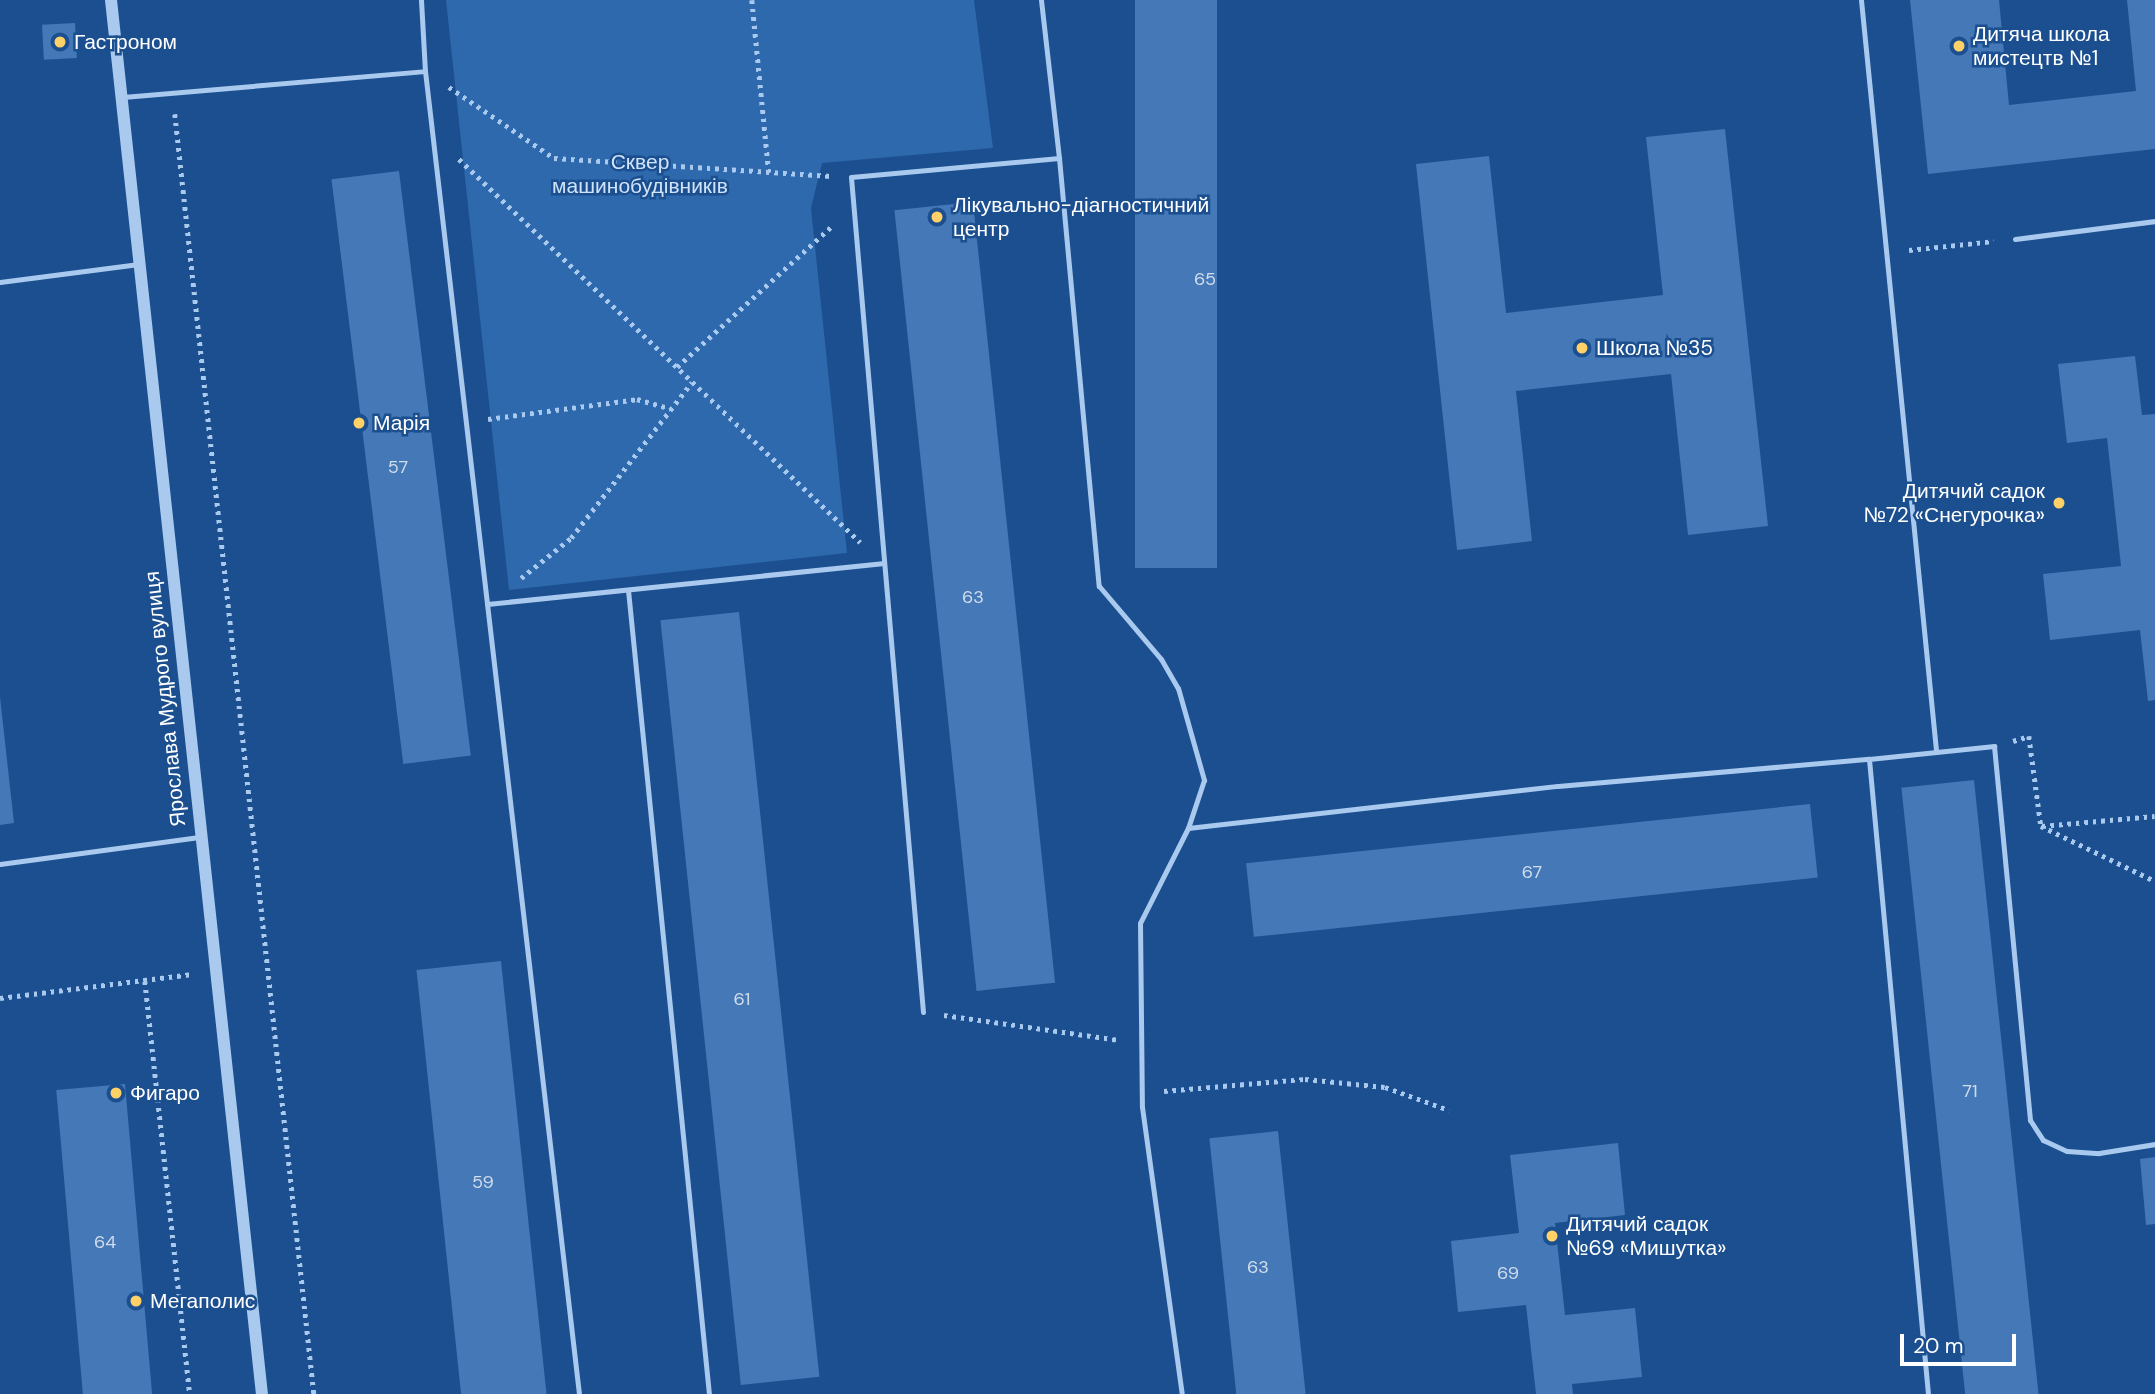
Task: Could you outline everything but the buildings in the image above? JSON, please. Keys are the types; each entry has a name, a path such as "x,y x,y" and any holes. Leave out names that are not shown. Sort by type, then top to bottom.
{"street":[{"name":"Ярослава Мудрого вулиця","path":"111,0 199,837 262,1394"}],"lane":[{"path":"421,0 425,71 579,1394"},
{"path":"1041,0 1059,158 1099,586 1161,659 1178,688 1204,780 1188,828 1140,923 1142,1093 1182,1394"},
{"path":"1861,0 1936,750"},
{"path":"121,97 425,71"},
{"path":"923,1012 851,177 1059,158"},
{"path":"2015,239 2155,221"},
{"path":"0,282 139,264"},
{"path":"488,604 883,563"},
{"path":"628,590 709,1394"},
{"path":"1188,828 1558,786 1994,746 2030,1120 2043,1139 2067,1151 2099,1153 2155,1144"},
{"path":"1869,759 1928,1394"},
{"path":"0,864 199,837"}],"path":[{"path":"752,0 769,172"},
{"path":"425,71 554,158 851,177"},
{"path":"173,93 314,1394"},
{"path":"433,135 883,563"},
{"path":"677,367 854,206"},
{"path":"1887,253 2015,239"},
{"path":"488,604 570,538 692,382"},
{"path":"466,422 637,399 671,409"},
{"path":"1994,746 2029,736 2041,826"},
{"path":"2041,826 2155,816"},
{"path":"2041,826 2155,881"},
{"path":"0,998 215,970"},
{"path":"145,981 190,1394"},
{"path":"923,1012 1142,1044"},
{"path":"1142,1093 1305,1079 1385,1087 1449,1110"}],"green space":[{"name":"Сквер машинобудівників","path":"446,0 974,0 993,148 822,163 811,208 847,553 509,590"}],"place":[{"name":"Гастроном","path":"60,42"},
{"name":"Дитяча школа мистецтв №1","path":"1959,46"},
{"name":"Лікувально-діагностичний центр","path":"937,217"},
{"name":"Школа №35","path":"1582,348"},
{"name":"Марія","path":"359,423"},
{"name":"Дитячий садок №72 «Снегурочка»","path":"2059,503"},
{"name":"Фигаро","path":"116,1093"},
{"name":"Дитячий садок №69 «Мишутка»","path":"1552,1236"},
{"name":"Мегаполис","path":"136,1301"}]}
